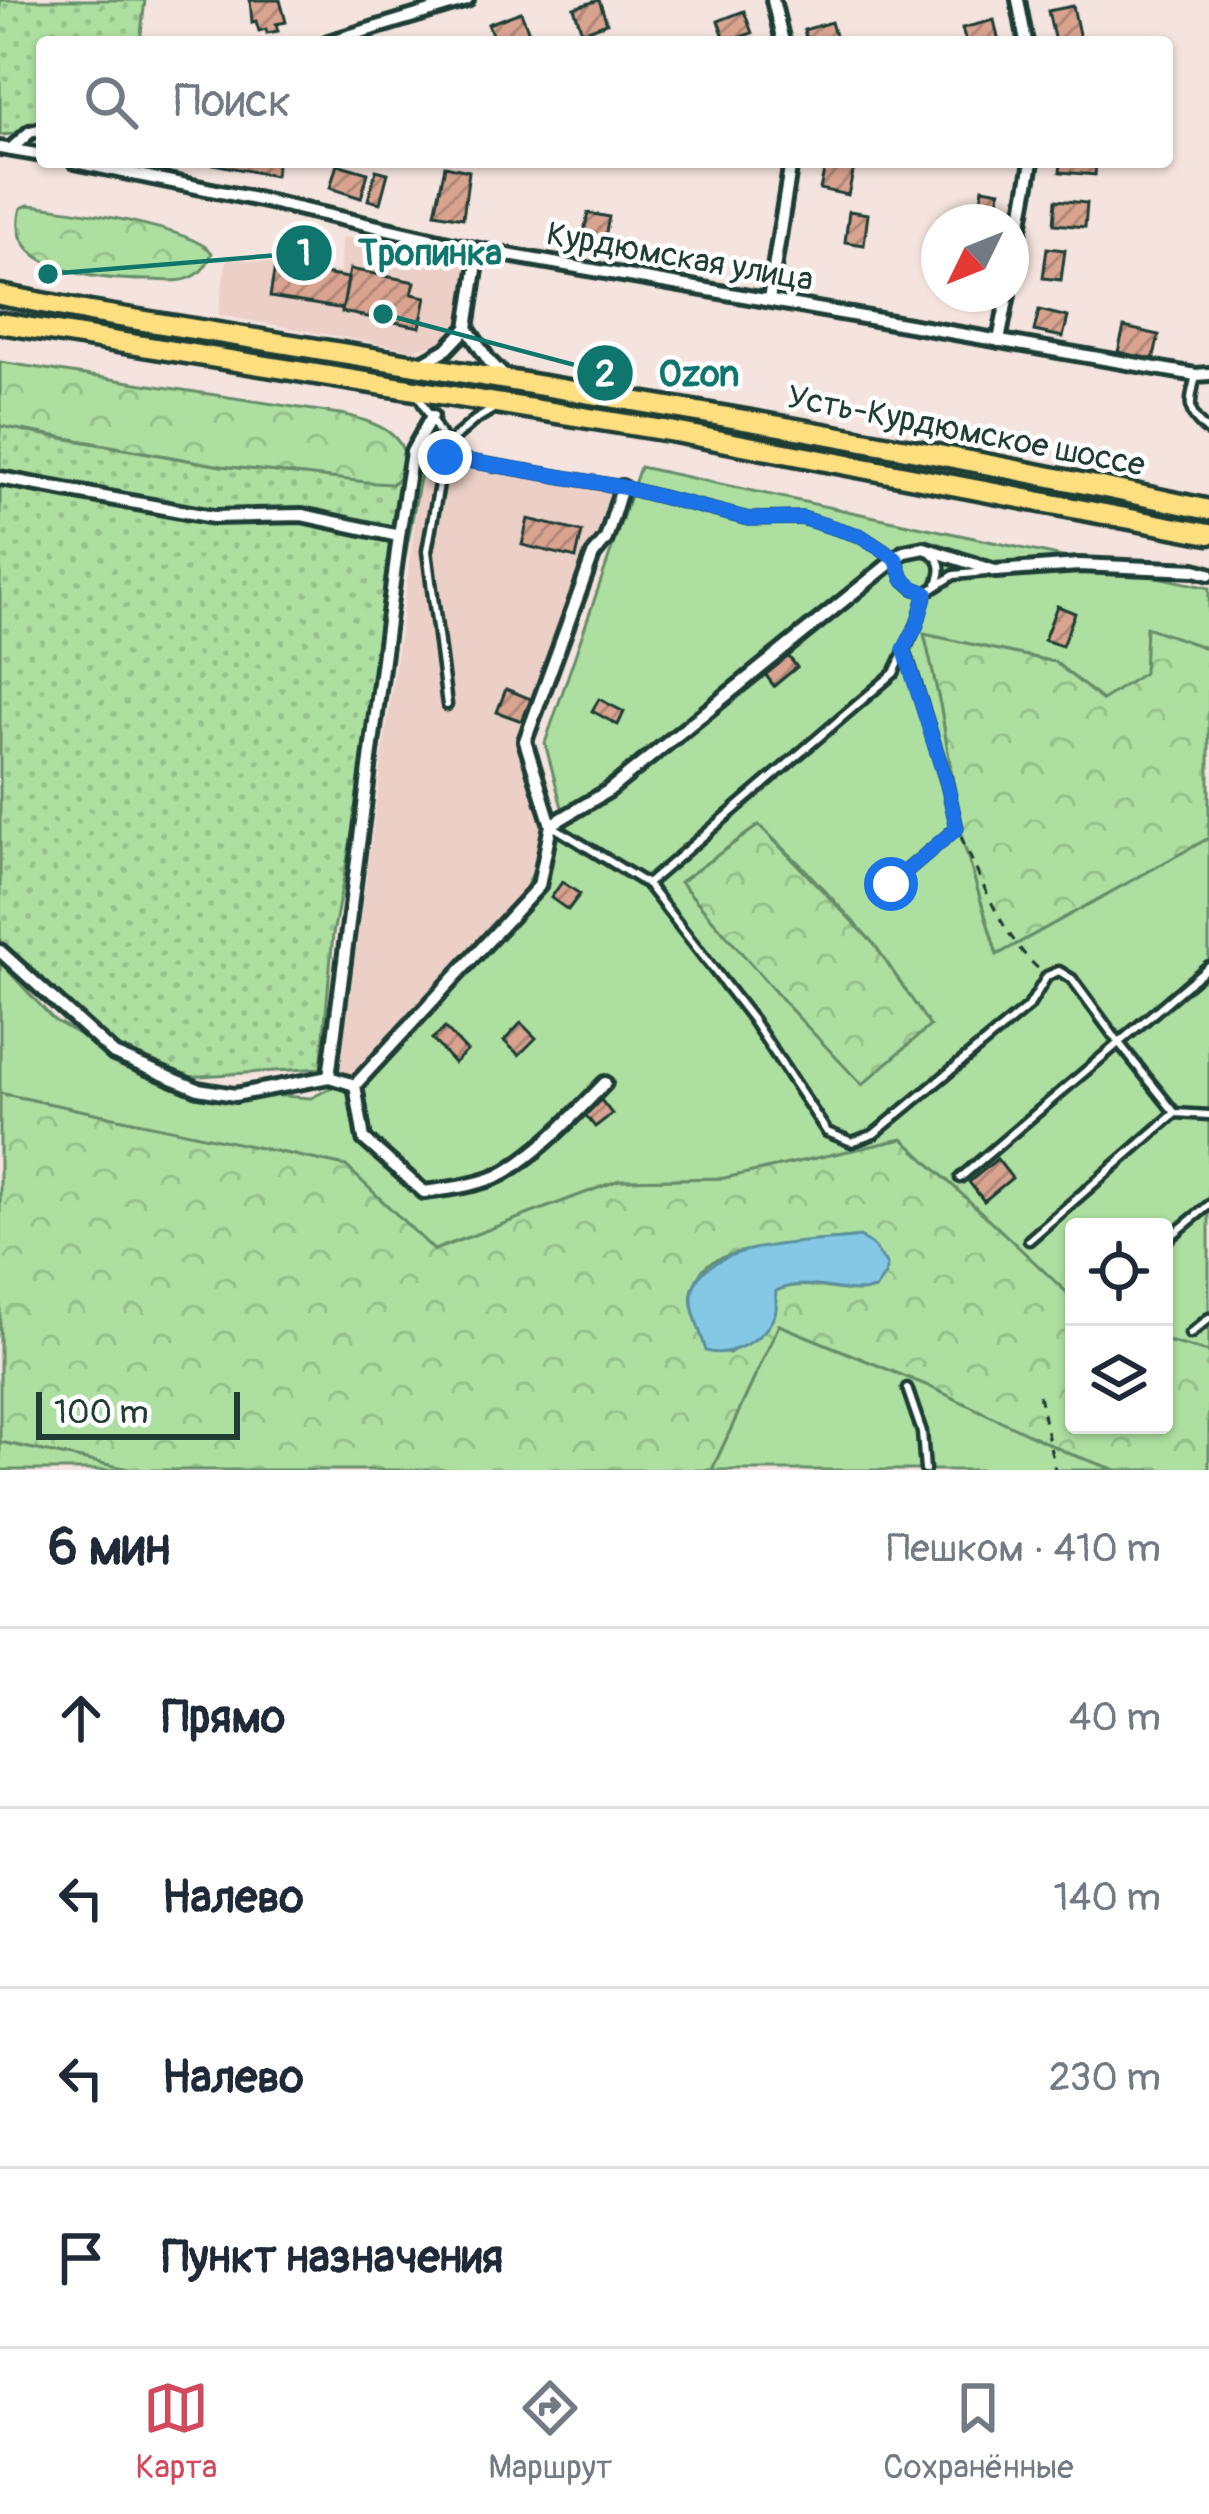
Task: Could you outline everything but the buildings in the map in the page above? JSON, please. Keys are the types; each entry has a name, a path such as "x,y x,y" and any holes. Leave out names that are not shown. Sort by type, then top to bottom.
{"main road":[{"name":"Усть-Курдюмское шоссе","path":"0,295 778,424 1209,510"},
{"name":"Усть-Курдюмское шоссе","path":"0,323 807,456 1209,534"}],"street":[{"path":"348,36 467,0"},
{"path":"773,0 782,36"},
{"path":"1018,0 1025,36"},
{"path":"6,148 36,131"},
{"path":"6,148 36,154"},
{"name":"Курдюмская улица","path":"104,168 479,250 1202,374"},
{"path":"769,300 789,168"},
{"path":"1024,204 1031,168"},
{"path":"417,366 447,349 467,328 479,250"},
{"path":"999,340 1004,312"},
{"path":"467,328 509,381"},
{"path":"329,1077 412,452 432,416"},
{"path":"0,478 213,517 302,514 399,536"},
{"path":"355,1084 539,886 551,825 525,741 592,555 606,539 622,487"},
{"path":"551,825 608,791 904,552 924,548 995,571 1078,565 1209,574"},
{"path":"0,951 114,1054 197,1089 235,1095 329,1077 355,1084"},
{"path":"355,1084 364,1138 424,1192 503,1174 558,1132 605,1083"}],"lane":[{"path":"1202,374 1189,406 1194,420 1209,432"},
{"path":"413,389 446,445 427,551 446,705"},
{"path":"446,445 503,403"},
{"path":"445,457 622,487 749,519 802,518 861,536 896,559 903,579 926,593"},
{"path":"924,548 938,558 942,571 937,585"},
{"path":"647,884 894,674 926,593 954,575 995,571"},
{"path":"891,884 957,828 904,649"},
{"path":"551,825 647,884 752,1019 826,1132 852,1142 874,1134 1029,1006 1047,976 1059,971 1072,979 1175,1113"},
{"path":"960,1178 1209,965"},
{"path":"1029,1240 1175,1113 1209,1115"},
{"path":"1173,1235 1209,1205"},
{"path":"1190,1334 1209,1318"},
{"path":"907,1388 922,1432 925,1470"}],"path":[{"path":"957,828 1021,953 1047,976"},
{"path":"1040,1395 1055,1470"}],"shaded area":[{"path":"341,237 458,254 467,272 461,324 442,341 415,350 218,315 227,257 340,273"},
{"path":"423,463 612,491 520,743 547,824 532,887 354,1079 339,1073"}],"green space":[{"path":"0,0 145,0 141,36 36,36 36,125 0,135"},
{"path":"28,205 155,227 212,253 199,273 179,281 109,278 62,269 27,247 19,230 21,208"},
{"path":"0,362 346,415 379,426 395,438 407,469 392,484 375,483 222,466 0,426"},
{"path":"0,424 221,466 392,484 407,469 423,463 333,934 321,1068 171,1078 60,1014 0,948"},
{"path":"640,467 1209,588 1209,649 1146,627 1144,673 1102,700 1055,662 924,634 962,838 997,955 1209,838 1209,1352 1173,1342 1173,1218 1065,1218 1065,1291 903,1139 724,1178 619,1180 434,1250 346,1166 0,1093 0,962 54,1020 173,1088 311,1098 385,1060 504,933 563,811 545,743","holes":["759,825 875,945 930,1026 862,1085 680,882"]},
{"path":"1145,626 1209,649 1209,838 997,955 962,838 924,633 1055,662 1102,700"},
{"path":"759,825 875,945 930,1026 862,1086 680,882"},
{"path":"0,1093 347,1166 434,1250 619,1180 724,1178 903,1139 1065,1291 1065,1434 1173,1434 1173,1342 1209,1352 1209,1470 1116,1470 779,1325 712,1470 133,1470 0,1442","holes":["860,1237 875,1289 801,1285 776,1291 762,1332 729,1353 705,1346 691,1299 701,1272 717,1260 755,1249"]},
{"path":"779,1325 926,1385 1070,1454 1116,1470 712,1470"},
{"path":"0,1442 133,1470 0,1470"}],"water":[{"path":"860,1237 887,1265 875,1289 801,1285 776,1291 776,1310 758,1337 726,1352 706,1351 692,1296 699,1277 714,1263 762,1247"}],"place":[{"name":"Тропинка","path":"48,274"},
{"name":"Ozon","path":"383,314"}],"route":[{"path":"445,457 622,487 749,519 802,518 861,536 896,559 903,579 926,593 904,649 957,828 891,884"}]}
